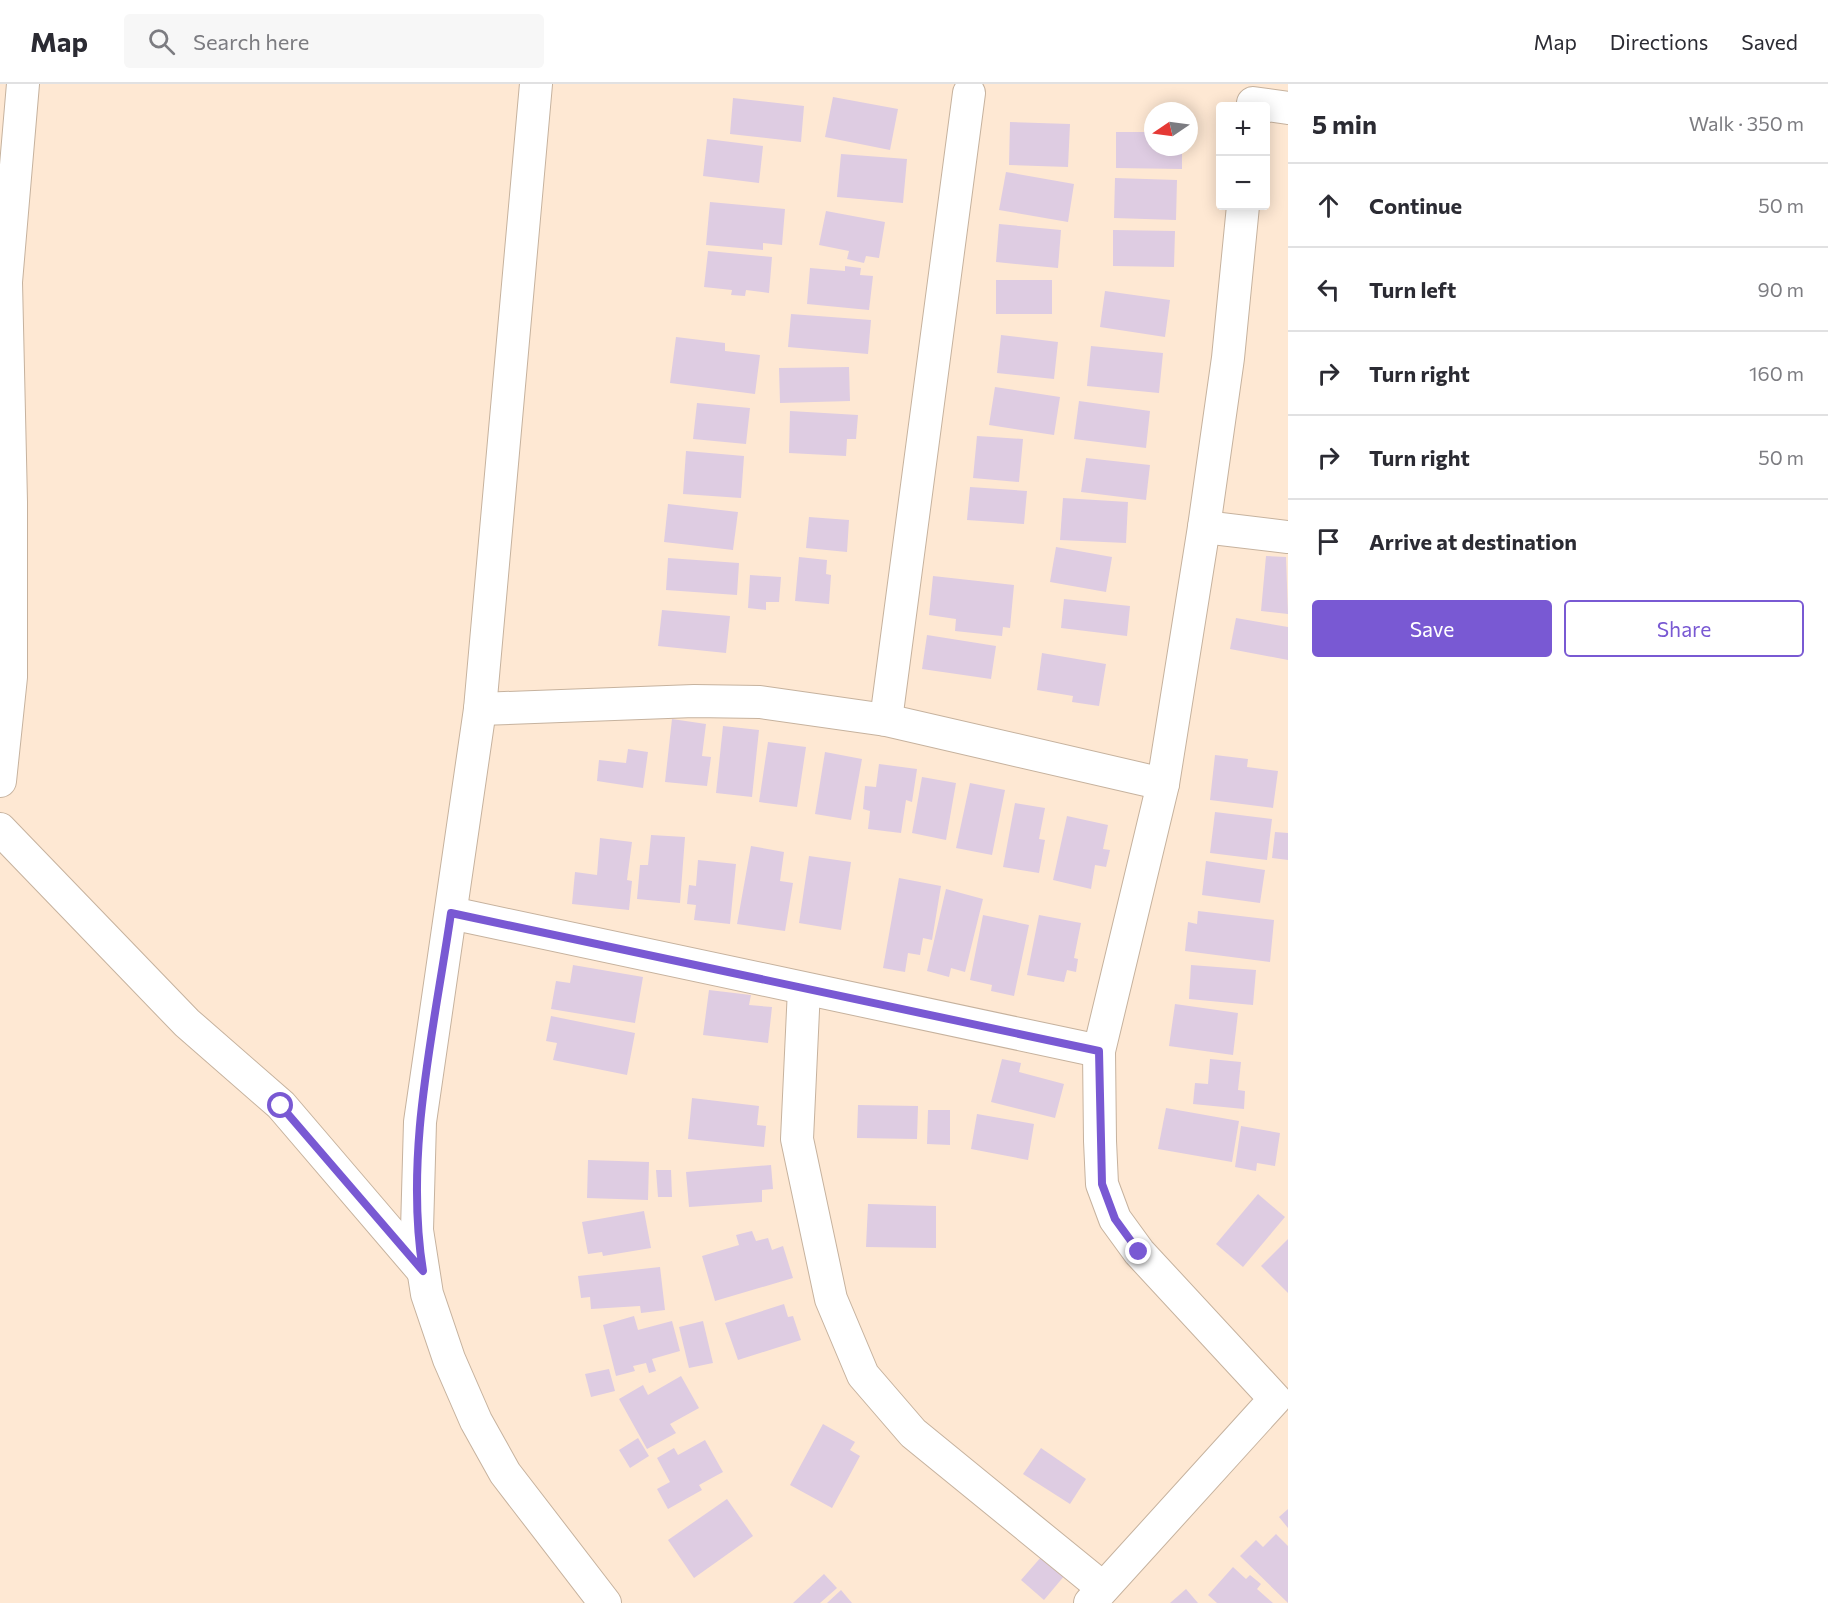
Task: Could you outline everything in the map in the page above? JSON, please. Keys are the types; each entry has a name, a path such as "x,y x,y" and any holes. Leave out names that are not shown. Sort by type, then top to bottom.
{"street":[{"path":"0,781 11,677 11,502 6,282 23,84"},
{"path":"536,84 480,709 420,1122 417,1230 427,1294 449,1359 476,1421 505,1473 605,1603"},
{"path":"886,720 969,93"},
{"path":"1254,98 1288,108"},
{"path":"804,989 797,1139 831,1299 863,1375 913,1433 1097,1596 1282,1406 1139,1252 1115,1219 1102,1184 1099,1051 1163,784 1204,527 1227,358 1243,210"},
{"path":"1204,527 1288,537"},
{"path":"480,709 728,700 760,702 886,720 1163,784"},
{"path":"0,829 187,1023 281,1106 423,1271"},
{"path":"451,913 1099,1051"}],"building":[{"path":"833,97 898,109 890,150 825,137"},
{"path":"733,98 804,106 801,142 730,134"},
{"path":"1010,122 1070,124 1068,167 1009,165"},
{"path":"1116,132 1144,132 1144,156 1182,156 1182,169 1116,168"},
{"path":"707,139 763,146 759,183 703,176"},
{"path":"841,154 907,159 903,203 837,197"},
{"path":"1006,172 1074,184 1068,222 999,210"},
{"path":"1115,178 1177,180 1176,220 1114,218"},
{"path":"710,202 785,209 782,245 763,243 763,250 706,245"},
{"path":"826,211 885,222 879,258 866,256 864,263 847,259 849,251 819,245"},
{"path":"999,224 1061,230 1058,268 996,262"},
{"path":"1113,230 1175,231 1174,267 1113,266"},
{"path":"708,251 772,257 769,293 746,290 745,296 731,295 732,290 704,287"},
{"path":"845,266 861,268 860,275 873,276 869,310 807,304 810,268 845,271"},
{"path":"996,280 1052,280 1052,314 996,314"},
{"path":"1105,291 1170,300 1165,337 1100,327"},
{"path":"791,314 871,320 868,354 788,347"},
{"path":"1001,335 1058,342 1054,379 997,373"},
{"path":"676,337 725,343 725,351 760,355 755,394 670,383"},
{"path":"1091,346 1163,353 1159,393 1087,386"},
{"path":"849,367 850,401 780,403 779,368"},
{"path":"995,387 1060,397 1054,435 989,425"},
{"path":"1079,401 1150,411 1146,448 1074,439"},
{"path":"697,403 750,408 746,444 693,439"},
{"path":"790,411 858,415 856,439 847,439 846,456 789,453"},
{"path":"977,436 1023,439 1019,482 973,478"},
{"path":"686,451 744,456 741,498 683,494"},
{"path":"1086,458 1150,465 1146,500 1081,492"},
{"path":"970,487 1027,491 1024,524 967,520"},
{"path":"1063,498 1128,502 1126,543 1060,540"},
{"path":"668,504 738,512 733,550 664,542"},
{"path":"809,517 849,520 847,552 806,548"},
{"path":"1056,547 1112,557 1106,592 1050,582"},
{"path":"1266,556 1286,557 1288,614 1261,611"},
{"path":"799,557 827,560 826,574 831,575 829,604 795,601"},
{"path":"668,558 739,563 737,595 666,590"},
{"path":"750,575 781,577 779,602 766,602 766,610 748,608"},
{"path":"933,576 1014,585 1010,628 1003,627 1002,636 955,631 956,619 929,615"},
{"path":"1064,599 1130,606 1127,636 1061,628"},
{"path":"662,610 730,616 726,653 658,646"},
{"path":"1236,618 1288,627 1288,660 1230,649"},
{"path":"927,635 996,646 991,679 922,669"},
{"path":"1042,653 1106,664 1099,706 1072,702 1073,696 1037,690"},
{"path":"672,719 706,724 702,756 711,757 707,786 665,782"},
{"path":"723,726 759,730 752,797 716,793"},
{"path":"768,742 806,747 797,807 759,802"},
{"path":"628,749 648,752 643,788 597,781 599,760 626,763"},
{"path":"825,752 862,759 851,820 815,814"},
{"path":"1215,755 1248,759 1247,767 1278,771 1273,808 1210,800"},
{"path":"879,764 917,769 912,802 906,800 901,833 868,829 870,811 863,809 865,786 876,787"},
{"path":"922,777 956,783 946,840 912,833"},
{"path":"970,783 1005,790 992,855 956,848"},
{"path":"1015,803 1045,808 1039,839 1045,840 1039,873 1003,867"},
{"path":"1215,812 1272,819 1267,860 1210,853"},
{"path":"1067,816 1108,825 1103,849 1110,850 1106,867 1095,865 1091,889 1053,880"},
{"path":"1275,832 1288,833 1288,860 1272,858"},
{"path":"651,835 685,837 680,903 637,899 640,865 648,865"},
{"path":"600,838 632,842 627,880 632,881 629,910 572,904 575,872 597,875"},
{"path":"751,846 784,852 780,881 793,883 785,931 737,924"},
{"path":"809,856 851,862 841,930 799,923"},
{"path":"698,860 736,864 730,924 694,920 696,905 687,904 689,885 696,886"},
{"path":"1206,861 1265,870 1260,903 1202,895"},
{"path":"899,878 941,886 932,940 923,938 920,955 908,953 905,972 883,968"},
{"path":"946,889 983,899 965,972 951,968 949,977 927,971"},
{"path":"1198,911 1274,920 1270,962 1185,951 1188,922 1197,924"},
{"path":"983,915 1029,925 1014,996 991,991 992,985 970,980"},
{"path":"1039,915 1081,923 1074,958 1078,959 1076,972 1067,970 1064,982 1027,975"},
{"path":"573,965 643,977 635,1023 551,1009 556,981 570,983"},
{"path":"1191,965 1256,970 1253,1005 1189,999"},
{"path":"709,990 751,995 749,1005 772,1007 768,1043 703,1035"},
{"path":"1175,1004 1238,1013 1233,1055 1169,1046"},
{"path":"551,1016 635,1033 627,1075 553,1060 557,1043 546,1041"},
{"path":"1002,1059 1021,1063 1019,1072 1064,1084 1055,1118 991,1102"},
{"path":"1210,1059 1241,1062 1238,1090 1245,1091 1244,1109 1193,1104 1195,1083 1208,1084"},
{"path":"692,1098 759,1106 757,1125 766,1126 764,1147 688,1139"},
{"path":"858,1105 918,1106 917,1139 857,1138"},
{"path":"1166,1108 1239,1121 1232,1162 1158,1149"},
{"path":"928,1110 950,1110 950,1145 927,1144"},
{"path":"977,1114 1034,1124 1028,1160 971,1149"},
{"path":"1241,1126 1280,1133 1275,1166 1257,1163 1256,1171 1235,1167"},
{"path":"588,1160 649,1162 648,1200 587,1198"},
{"path":"771,1165 773,1189 762,1190 762,1202 689,1207 686,1172"},
{"path":"656,1170 671,1170 672,1197 658,1197"},
{"path":"1258,1194 1285,1217 1243,1267 1216,1244"},
{"path":"868,1204 936,1206 936,1248 866,1247"},
{"path":"644,1211 651,1248 603,1256 602,1252 588,1254 582,1222"},
{"path":"752,1231 756,1241 768,1238 772,1250 783,1246 793,1278 715,1301 702,1256 739,1245 736,1235"},
{"path":"1288,1239 1288,1293 1261,1266"},
{"path":"660,1267 665,1310 641,1313 640,1306 591,1309 590,1297 581,1298 578,1276"},
{"path":"784,1304 788,1317 793,1316 801,1340 738,1360 725,1323"},
{"path":"634,1316 638,1330 672,1321 680,1351 652,1359 656,1371 649,1373 646,1363 633,1366 635,1371 616,1376 603,1325"},
{"path":"703,1321 713,1363 689,1368 679,1327"},
{"path":"609,1369 615,1391 591,1397 585,1374"},
{"path":"681,1376 699,1408 670,1424 676,1433 647,1449 619,1399 643,1385 648,1395"},
{"path":"823,1424 855,1442 850,1450 860,1456 832,1508 790,1485"},
{"path":"638,1438 649,1456 630,1468 619,1450"},
{"path":"705,1440 723,1472 699,1485 702,1490 668,1509 657,1489 670,1482 657,1458 674,1448 678,1455"},
{"path":"1041,1448 1086,1479 1070,1504 1023,1474"},
{"path":"727,1499 753,1536 694,1578 668,1540"},
{"path":"1288,1509 1288,1528 1279,1517"},
{"path":"1276,1534 1288,1546 1288,1603 1240,1556 1256,1540 1263,1547"},
{"path":"1042,1556 1065,1575 1044,1600 1021,1580"},
{"path":"1233,1567 1246,1579 1250,1575 1261,1584 1257,1589 1273,1603 1217,1603 1208,1595"},
{"path":"824,1574 837,1588 820,1603 793,1603"},
{"path":"1186,1589 1198,1603 1170,1603"},
{"path":"841,1590 852,1603 827,1603"}],"route":[{"path":"281,1106 423,1271 417,1230 420,1122 451,913 1099,1051 1102,1184 1115,1219 1139,1252"}]}
